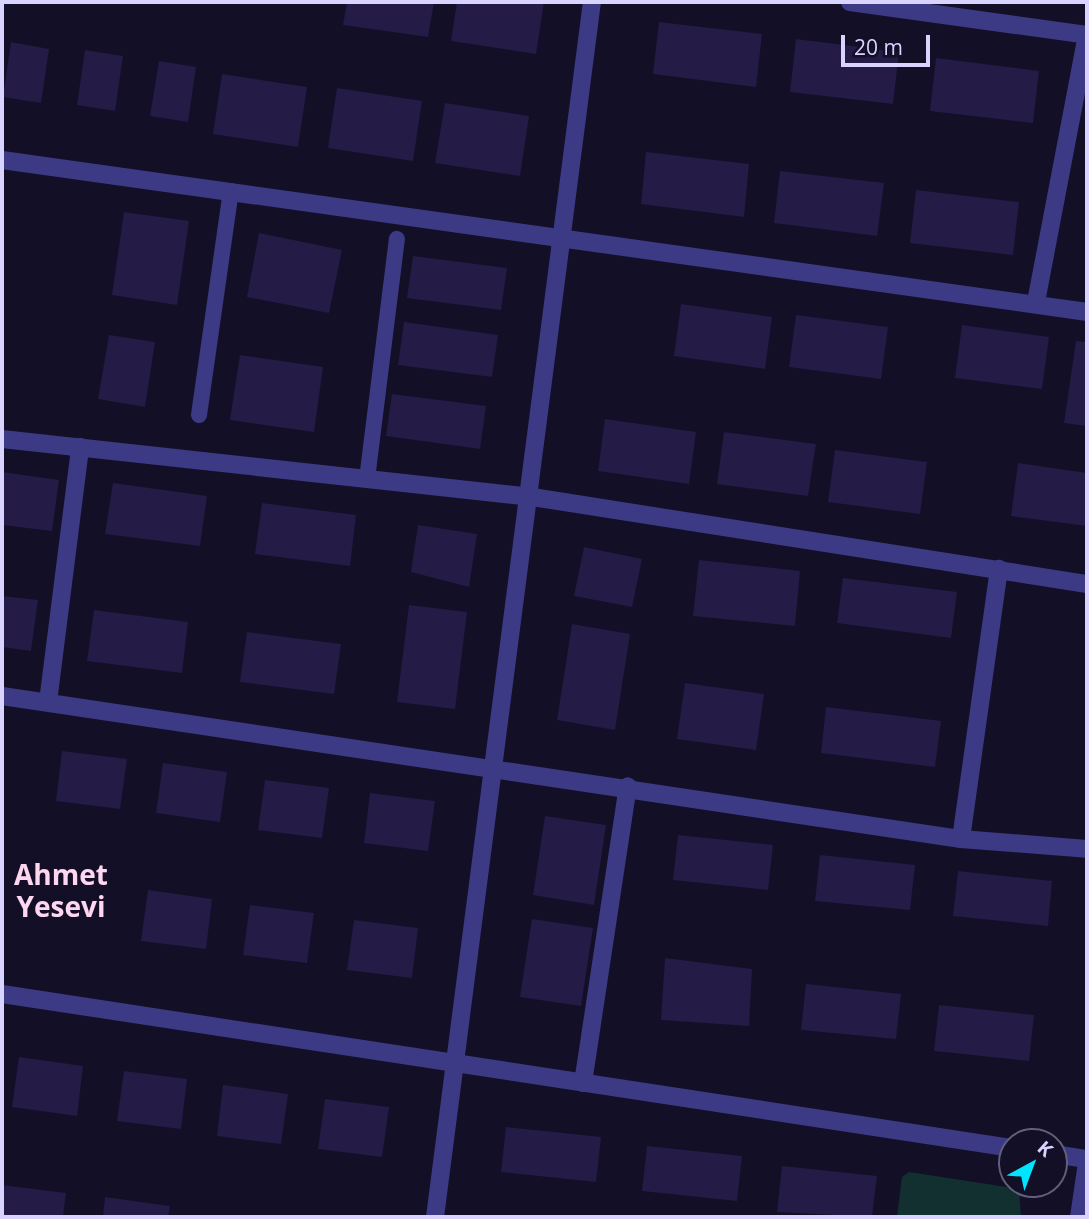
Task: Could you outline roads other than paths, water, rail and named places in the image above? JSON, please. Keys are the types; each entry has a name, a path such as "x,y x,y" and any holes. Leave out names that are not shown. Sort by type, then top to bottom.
{"street":[{"path":"435,1217 458,1064 566,237 592,2"},
{"path":"850,2 1087,35 1036,302"},
{"path":"2,160 1036,302 1087,312"},
{"path":"2,439 532,497 1087,584"},
{"path":"48,702 80,447"},
{"path":"961,838 999,569"},
{"path":"2,696 497,766 961,838 1087,849"},
{"path":"583,1083 628,786"},
{"path":"2,994 998,1146"},
{"path":"1068,1157 1087,1161 1079,1217"}],"lane":[{"path":"199,415 231,191"},
{"path":"367,479 397,239"}],"district":[{"name":"Ahmet Yesevi","path":"61,890"}]}
